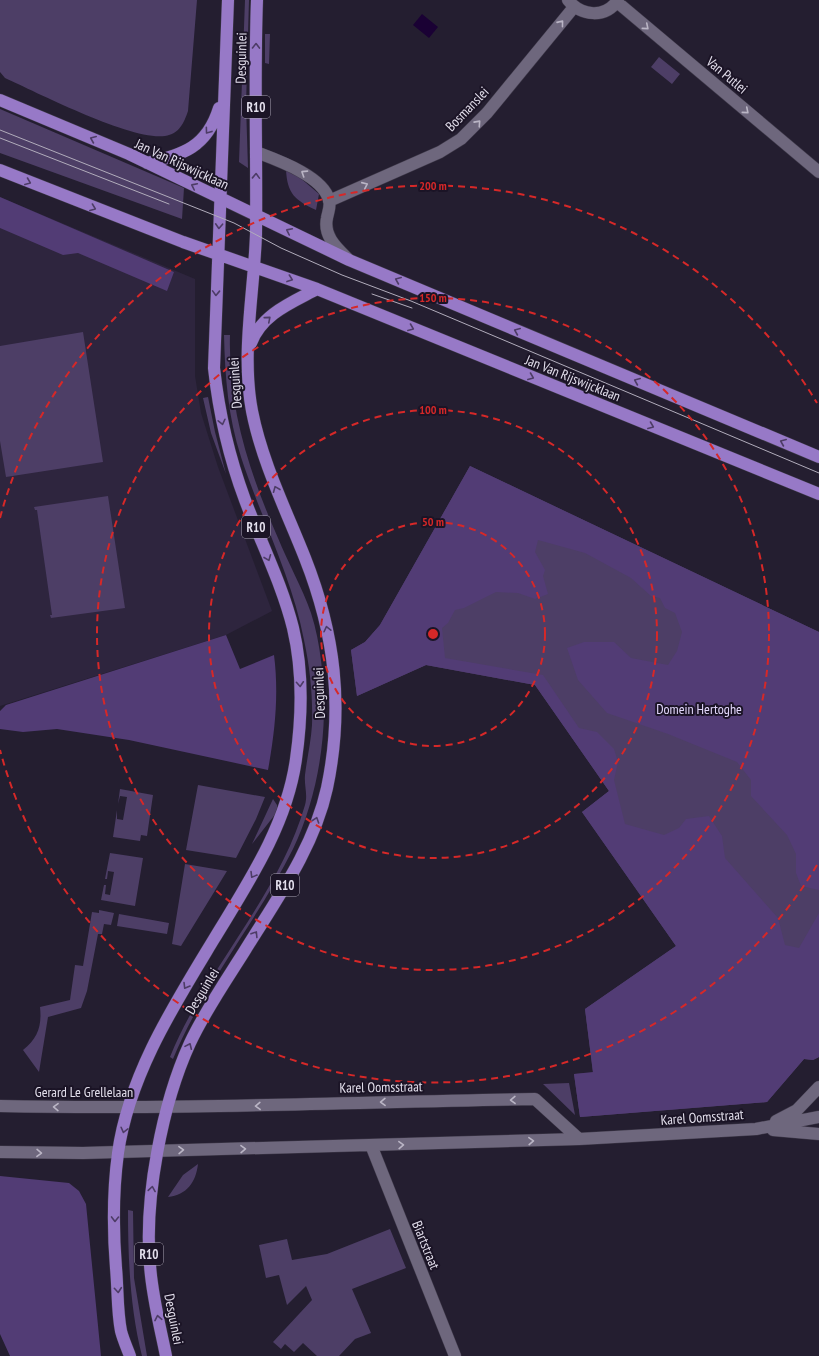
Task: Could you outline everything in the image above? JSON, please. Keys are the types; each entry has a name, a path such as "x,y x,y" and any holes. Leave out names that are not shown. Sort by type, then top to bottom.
{"main road":[{"name":"Desguinlei","path":"130,1356 121,1331 115,1251 115,1198 118,1152 129,1108 162,1028 256,869 271,840 287,797 296,761 300,725 300,691 294,631 286,605 234,468 218,407 214,368 219,198 228,0"},
{"name":"Desguinlei","path":"166,1356 150,1266 150,1198 158,1151 168,1108 178,1073 201,1022 285,886 305,847 326,790 333,748 336,702 334,668 327,628 306,559 274,483 261,446 252,412 248,381 248,351 256,234 257,0"},
{"name":"Desguinlei","path":"147,163 178,156 195,147 212,127 223,96"},
{"name":"Jan Van Rijswijcklaan","path":"0,100 147,163 349,260 819,457"},
{"name":"Jan Van Rijswijcklaan","path":"0,170 153,231 317,289 819,494"},
{"path":"248,351 256,332 270,317 282,308 317,289"},
{"path":"121,1331 121,1356"}],"street":[{"path":"571,4 582,12 592,14 610,8 617,1"},
{"name":"Van Putlei","path":"617,1 819,172"},
{"name":"Bosmanslei","path":"330,201 440,152 461,139 487,113 571,4"},
{"path":"256,152 302,171 317,184 330,201"},
{"name":"Jan Van Rijswijcklaan","path":"330,201 325,226 327,233 335,246 349,260"},
{"name":"Karel Oomsstraat","path":"756,1129 782,1119 797,1110 819,1087"},
{"name":"Karel Oomsstraat","path":"168,1108 534,1099 579,1139"},
{"name":"Gerard Le Grellelaan","path":"0,1106 168,1108"},
{"name":"Karel Oomsstraat","path":"158,1151 579,1139 756,1129 819,1117"},
{"name":"Karel Oomsstraat","path":"756,1129 819,1134"},
{"name":"Biartstraat","path":"371,1146 455,1356"},
{"path":"0,1152 158,1151"}],"shaded area":[{"path":"422,14 438,27 429,38 413,25"},
{"path":"0,197 195,279 195,376 201,413 218,467 272,611 226,635 0,706"}],"green space":[{"path":"0,0 197,0 188,111 185,120 174,133 170,135 150,136 109,124 5,78 0,72"},
{"path":"245,0 249,0 246,105 248,168 239,162"},
{"path":"265,34 270,34 269,64 265,63"},
{"path":"659,57 680,74 672,84 651,67"},
{"path":"0,109 184,188 182,219 0,153"},
{"path":"286,169 298,176 319,194 316,210 303,203 290,190"},
{"path":"0,197 174,272 167,291 78,253 63,255 0,228"},
{"path":"83,332 103,462 6,477 0,441 0,346"},
{"path":"224,335 230,335 230,362 233,388 242,439 258,489 311,613 317,637 323,675 324,713 322,748 311,800 293,849 279,876 200,1005 173,1059 170,1057 185,1025 202,994 278,871 293,838 306,801 305,775 312,725 312,703 309,672 299,617 284,570 241,457 233,427 226,382"},
{"path":"208,397 226,474 211,433 203,398"},
{"name":"Domein Hertoghe","path":"470,466 819,632 819,1057 813,1060 804,1059 767,1102 580,1117 574,1074 593,1073 585,1009 676,946 582,812 609,791 535,685 426,665 357,696 351,650 365,642 380,625"},
{"name":"Domein Hertoghe","path":"470,466 819,632 819,890 801,886 796,873 796,854 787,835 751,796 751,780 737,762 668,734 607,713 578,680 567,648 584,642 614,642 631,658 668,665 677,651 682,632 675,613 665,608 660,598 651,596 631,578 585,553 538,540 535,552 545,570 543,576 548,594 535,599 518,593 496,592 464,608 455,610 448,623 442,628 445,658 543,675 579,728 597,732 614,749 618,762 614,780 625,824 664,835 679,828 686,819 709,816 722,836 725,858 778,918 785,945 799,948 819,913 819,1057 813,1060 804,1059 767,1102 580,1117 574,1074 593,1072 585,1009 676,946 582,812 609,791 535,685 426,665 357,696 351,650 365,642 380,625"},
{"path":"108,496 125,608 51,618 50,615 52,615 37,510 35,510 34,507"},
{"path":"226,635 240,669 274,655 276,712 268,770 129,740 57,729 23,732 0,729 0,711 6,705"},
{"path":"198,785 265,797 256,819 236,858 186,850"},
{"path":"120,789 153,795 147,836 141,835 140,841 113,837 117,810 117,819 123,820 127,797 120,796 118,804"},
{"path":"273,799 277,805 277,812 252,844"},
{"path":"110,853 143,858 135,906 101,900 104,885 106,885 105,894 110,895 114,872 108,871 107,879 105,879"},
{"path":"185,864 227,871 181,946 172,944"},
{"path":"99,910 114,913 111,925 104,924 102,934 98,934 87,991 81,1008 48,1017 39,1072 23,1050 32,1041 38,1031 40,1007 70,1000 75,965 83,966 92,912 99,913"},
{"path":"119,914 169,923 167,934 117,926"},
{"path":"569,1083 575,1115 543,1084"},
{"path":"198,1164 193,1182 180,1194 168,1197 183,1175"},
{"path":"0,1176 69,1183 79,1191 86,1204 101,1356 10,1356 0,1334"},
{"path":"128,1210 133,1211 134,1278 147,1356 142,1356 132,1302 128,1247"},
{"path":"390,1229 406,1268 352,1289 371,1333 355,1339 339,1356 317,1356 303,1343 294,1352 285,1344 281,1349 273,1342 312,1300 306,1286 287,1305 279,1275 266,1278 259,1245 287,1239 292,1260 327,1254"}],"tram line":[{"path":"0,130 234,223 281,248 342,275 411,301 819,473"},
{"path":"0,138 169,204"},
{"path":"372,294 412,308"}]}
